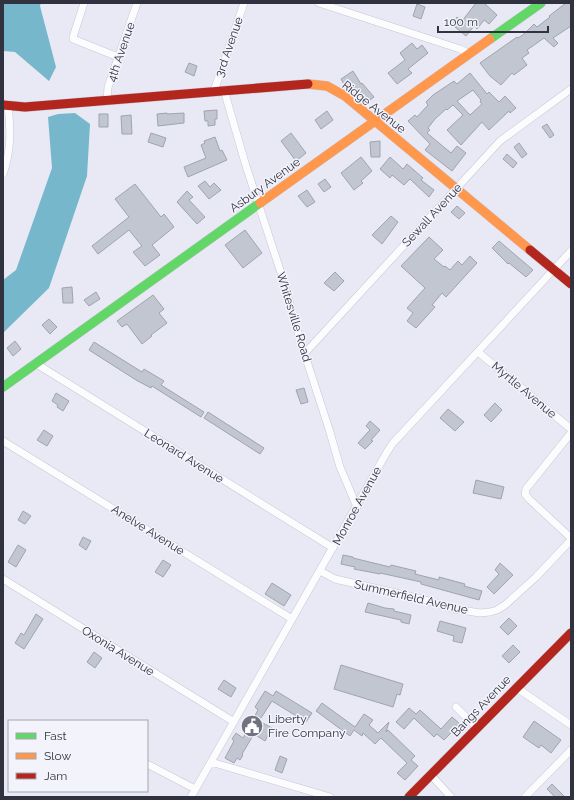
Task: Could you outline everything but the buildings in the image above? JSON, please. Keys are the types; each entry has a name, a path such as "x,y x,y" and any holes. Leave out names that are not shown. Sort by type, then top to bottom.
{"street":[{"path":"84,3 73,39 118,58"},
{"name":"4th Avenue","path":"107,101 108,87 137,3"},
{"name":"3rd Avenue","path":"214,91 244,3"},
{"path":"319,3 460,48 470,54"},
{"name":"Asbury Avenue","path":"3,387 541,3"},
{"name":"Ridge Avenue","path":"6,106 25,107 107,101 304,84 327,86 345,96 571,284"},
{"name":"Sewall Avenue","path":"305,353 507,135 571,89"},
{"name":"3rd Avenue","path":"224,90 234,125"},
{"path":"3,173 9,154 10,141 6,106"},
{"name":"Whitesville Road","path":"234,125 260,204 340,467 356,507"},
{"name":"Monroe Avenue","path":"191,797 393,443 571,251"},
{"name":"Myrtle Avenue","path":"478,352 571,429"},
{"name":"Leonard Avenue","path":"36,363 333,548"},
{"path":"571,433 528,486 525,494 571,539"},
{"name":"Anelve Avenue","path":"3,441 292,619"},
{"name":"Summerfield Avenue","path":"320,571 334,579 422,599 455,609 480,613 490,612 505,605 536,577 571,539"},
{"name":"Oxonia Avenue","path":"3,579 234,722"},
{"name":"Bangs Avenue","path":"409,797 571,633"},
{"path":"517,688 571,725"},
{"path":"456,707 477,728"},
{"path":"525,797 571,750"},
{"path":"210,762 330,797"},
{"path":"148,765 195,789"},
{"path":"431,775 451,797"}],"water":[{"path":"3,3 41,3 40,6 56,67 49,81 15,52 3,51"},
{"path":"75,113 90,124 87,176 49,288 3,333 3,280 16,270 52,168 48,117 58,114"}],"traffic: fast":[{"path":"490,39 541,3"},
{"path":"3,387 260,203"}],"traffic: slow":[{"path":"260,203 490,39"},
{"path":"308,84 327,86 345,96 530,250"}],"traffic: jam":[{"path":"3,105 25,107 308,84"},
{"path":"530,250 571,284"},
{"path":"409,797 571,633"}],"place":[{"name":"Liberty Fire Company","path":"252,726"}]}
